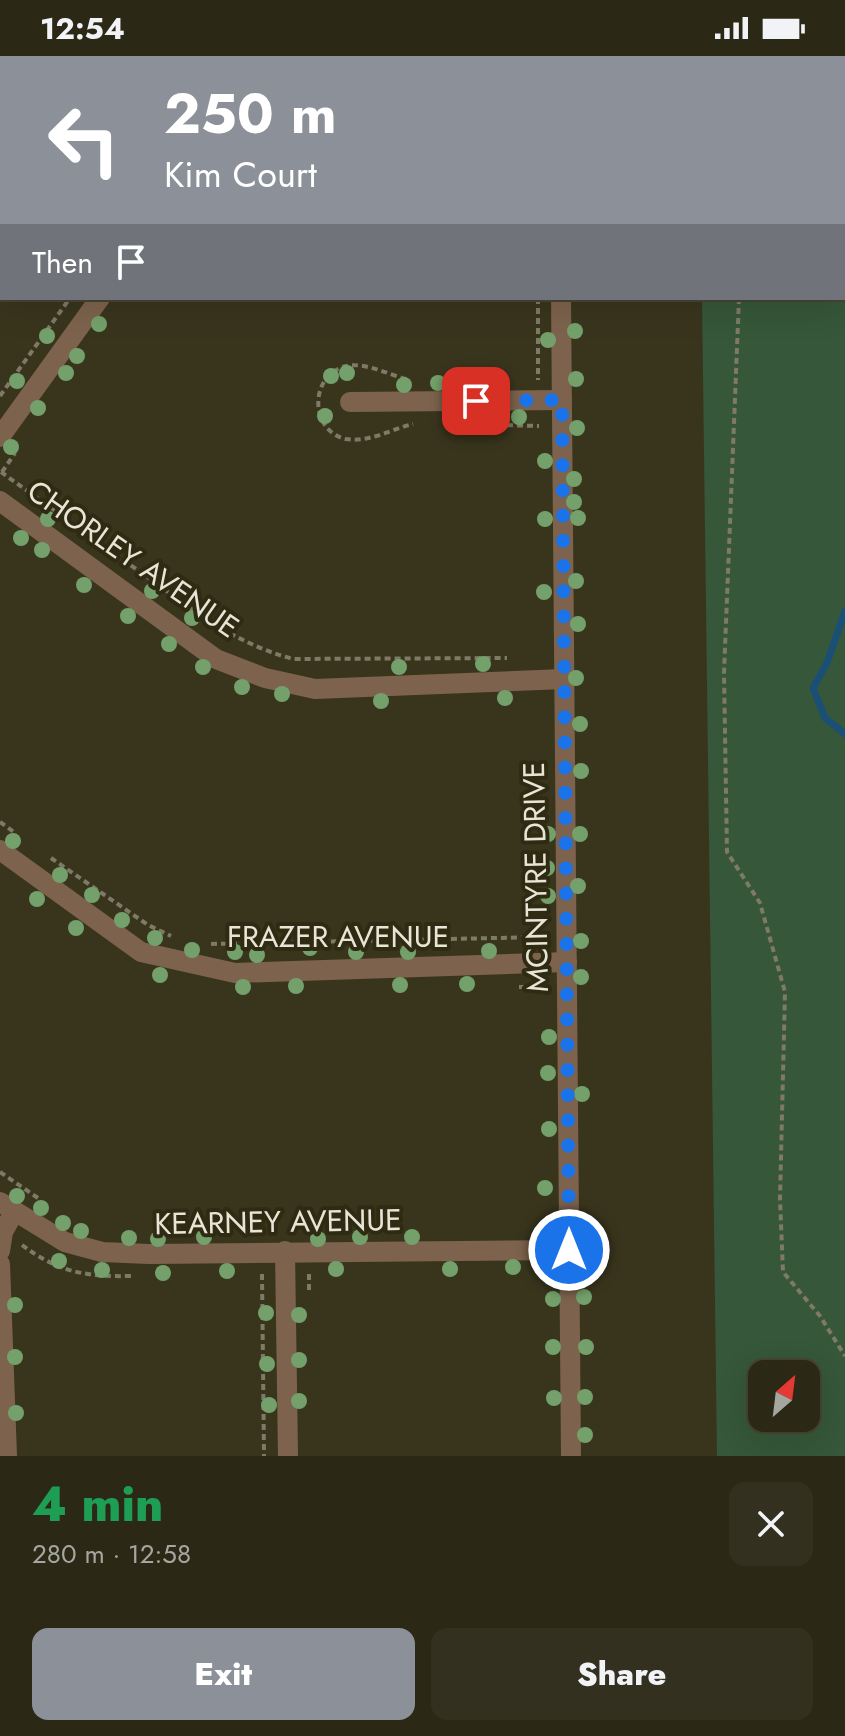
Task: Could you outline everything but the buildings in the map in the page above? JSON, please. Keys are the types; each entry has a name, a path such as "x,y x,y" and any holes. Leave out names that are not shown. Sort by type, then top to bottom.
{"street":[{"path":"0,437 99,300"},
{"name":"MCINTYRE DRIVE","path":"561,300 571,1456"},
{"path":"350,402 562,400"},
{"name":"CHORLEY AVENUE","path":"0,501 216,659 265,678 315,689 564,679"},
{"name":"FRAZER AVENUE","path":"0,850 141,952 235,973 567,962"},
{"path":"0,1251 7,1207"},
{"name":"KEARNEY AVENUE","path":"7,1207 65,1242 102,1252 569,1250"},
{"path":"285,1251 288,1456"},
{"path":"0,1264 7,1456"}],"path":[{"path":"0,396 69,300"},
{"path":"739,300 724,673 727,852 760,903 785,992 780,1199 783,1272 820,1316 845,1356"},
{"path":"1,472 210,622 240,640 273,654 293,659 511,658"},
{"path":"0,822 26,840"},
{"path":"51,858 148,925 174,937"},
{"path":"198,942 299,944 544,937"},
{"path":"0,1172 46,1204"},
{"path":"262,1274 264,1456"}],"green space":[{"path":"702,300 845,300 845,1456 717,1456"}],"waterway":[{"path":"845,611 827,663 813,688 825,718 845,734"}],"route":[{"path":"476,401 562,400 569,1250"}]}
